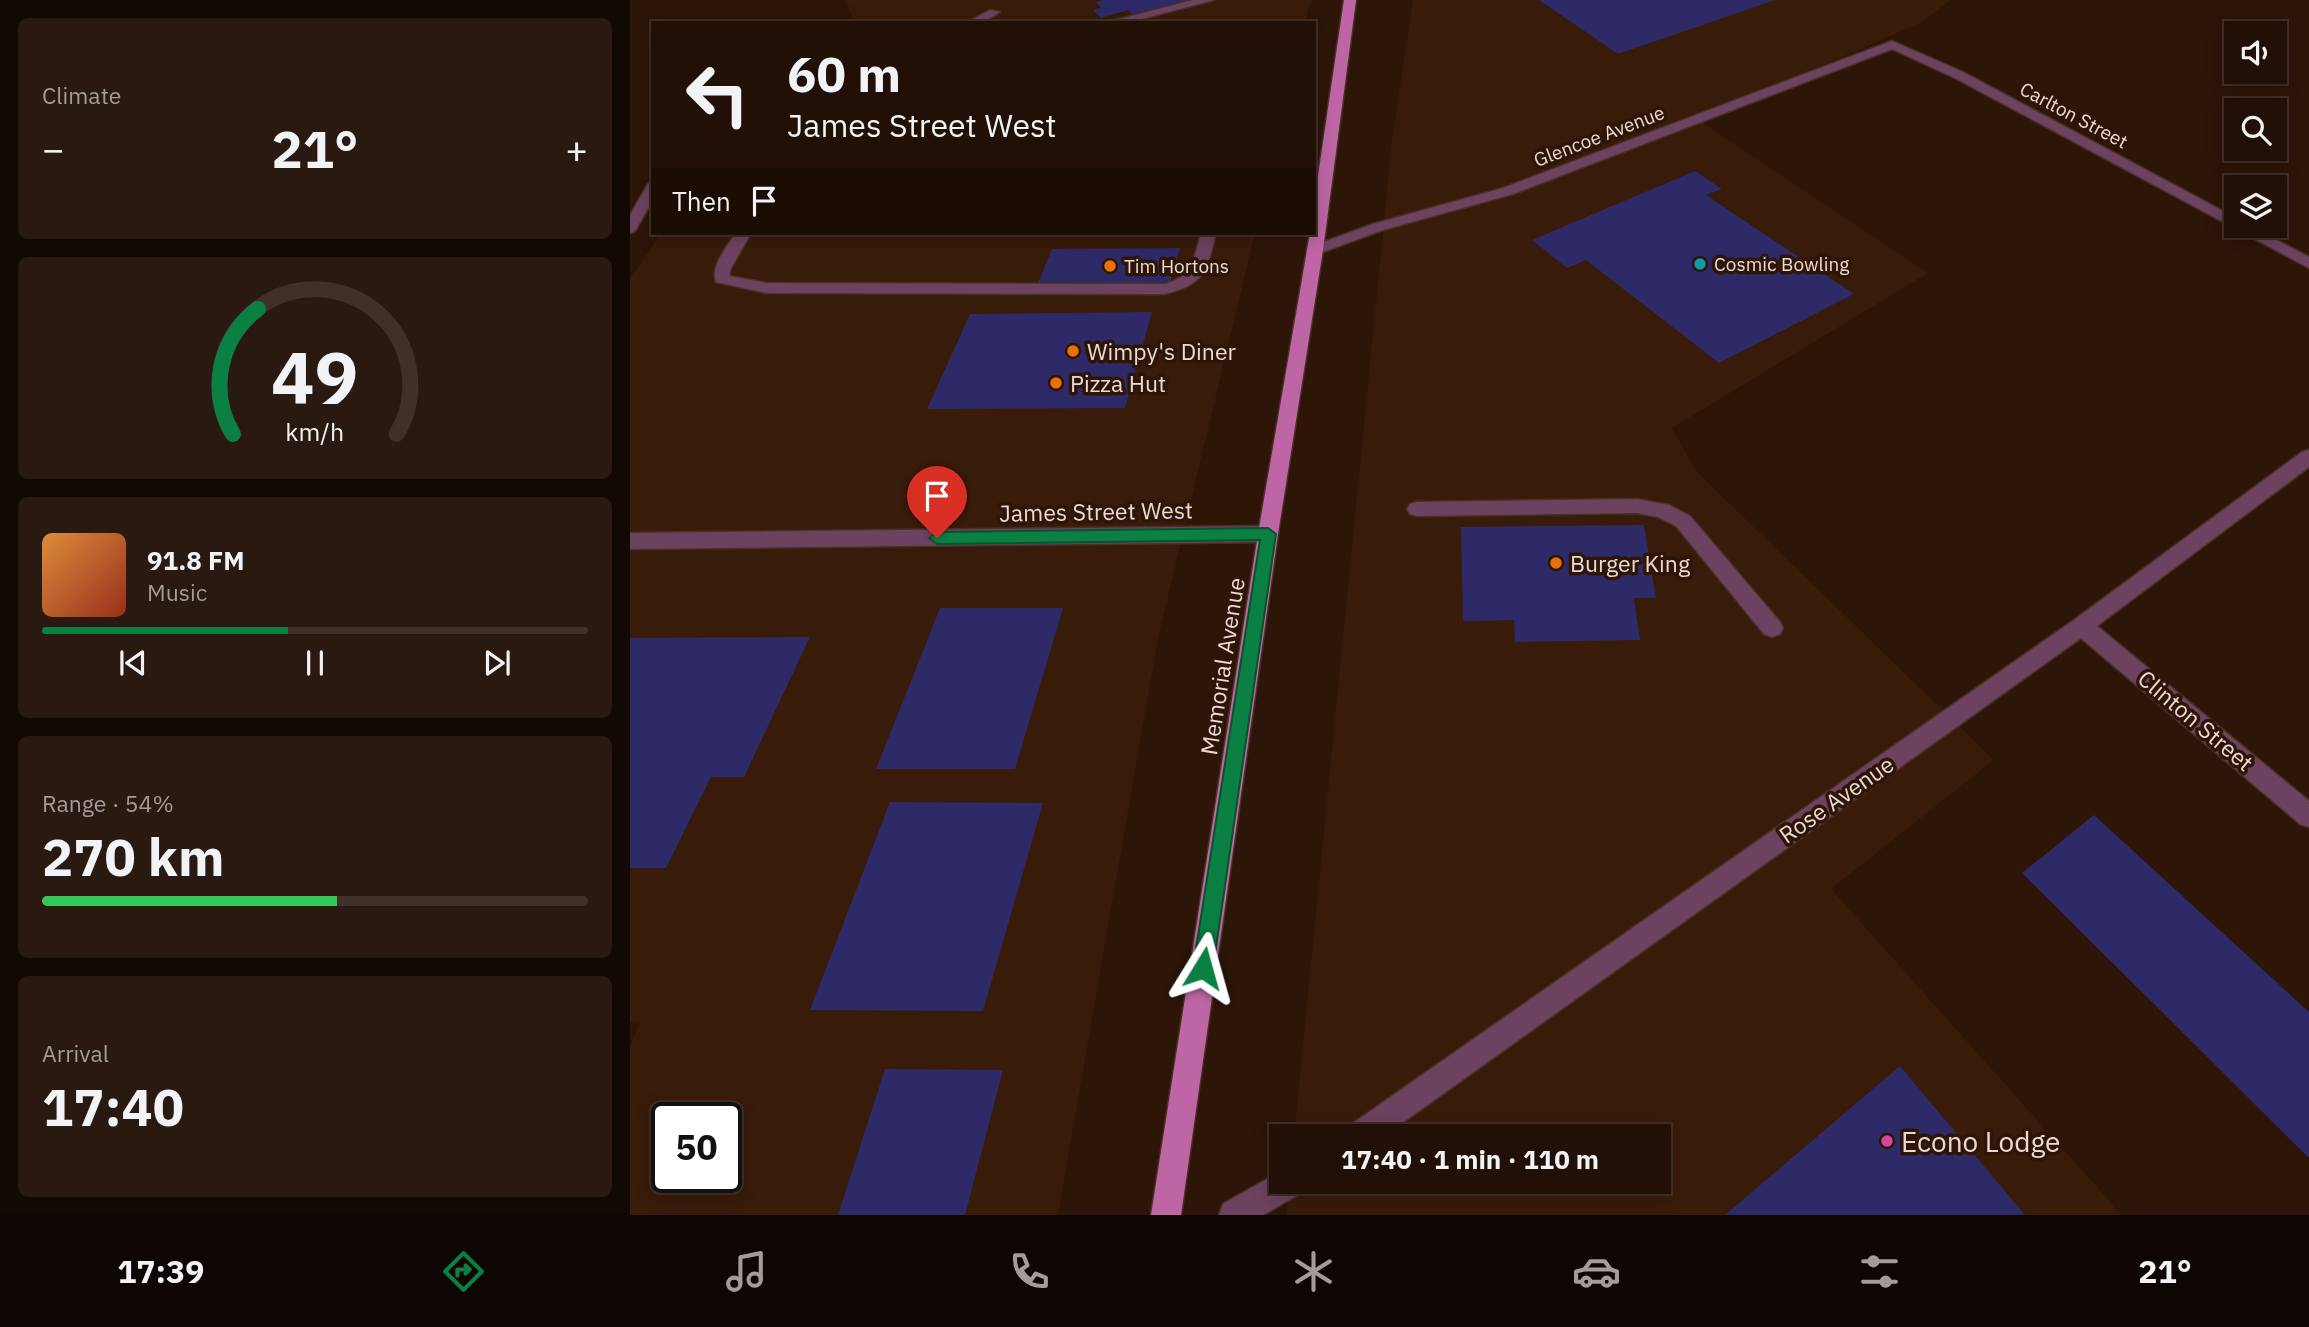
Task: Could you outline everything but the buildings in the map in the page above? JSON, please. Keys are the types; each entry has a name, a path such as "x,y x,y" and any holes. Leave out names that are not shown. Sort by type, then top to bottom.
{"main road":[{"name":"Memorial Avenue","path":"1166,1215 1268,534 1315,250 1350,0"}],"street":[{"path":"1119,21 1208,0"},
{"path":"976,21 994,12"},
{"name":"Glencoe Avenue","path":"1315,250 1378,227 1508,191 1892,45"},
{"name":"Carlton Street","path":"1892,45 1959,75 2224,217"},
{"path":"630,228 651,191"},
{"path":"741,235 722,270 723,279 766,288 1164,289 1180,287 1193,279 1199,271 1208,235"},
{"name":"Carlton Street","path":"2262,238 2309,263"},
{"name":"Rose Avenue","path":"1376,1124 2082,626 2309,457"},
{"path":"1417,509 1637,506 1662,510 1683,521 1772,628"},
{"name":"James Street West","path":"630,541 1268,534"},
{"name":"Clinton Street","path":"2082,626 2309,816"},
{"path":"1234,1215 1270,1194"}],"shaded area":[{"path":"846,0 1311,0 1306,21 853,21"},
{"path":"1413,0 1951,0 1918,24 1698,120 1928,273 1672,428 1696,471 1994,760 1831,889 2122,1215 1286,1215 1288,1194 1671,1194 1671,1124 1295,1124 1392,140"},
{"path":"660,235 1255,235 1158,638 1058,1215 630,1215 630,1047 640,1022 630,1022 630,279"}],"place":[{"name":"Cosmic Bowling","path":"1700,264"},
{"name":"Tim Hortons","path":"1110,266"},
{"name":"Wimpy's Diner","path":"1073,351"},
{"name":"Pizza Hut","path":"1056,383"},
{"name":"Burger King","path":"1556,563"},
{"name":"Econo Lodge","path":"1887,1141"}],"route":[{"path":"937,538 1268,534 1203,968"}]}
